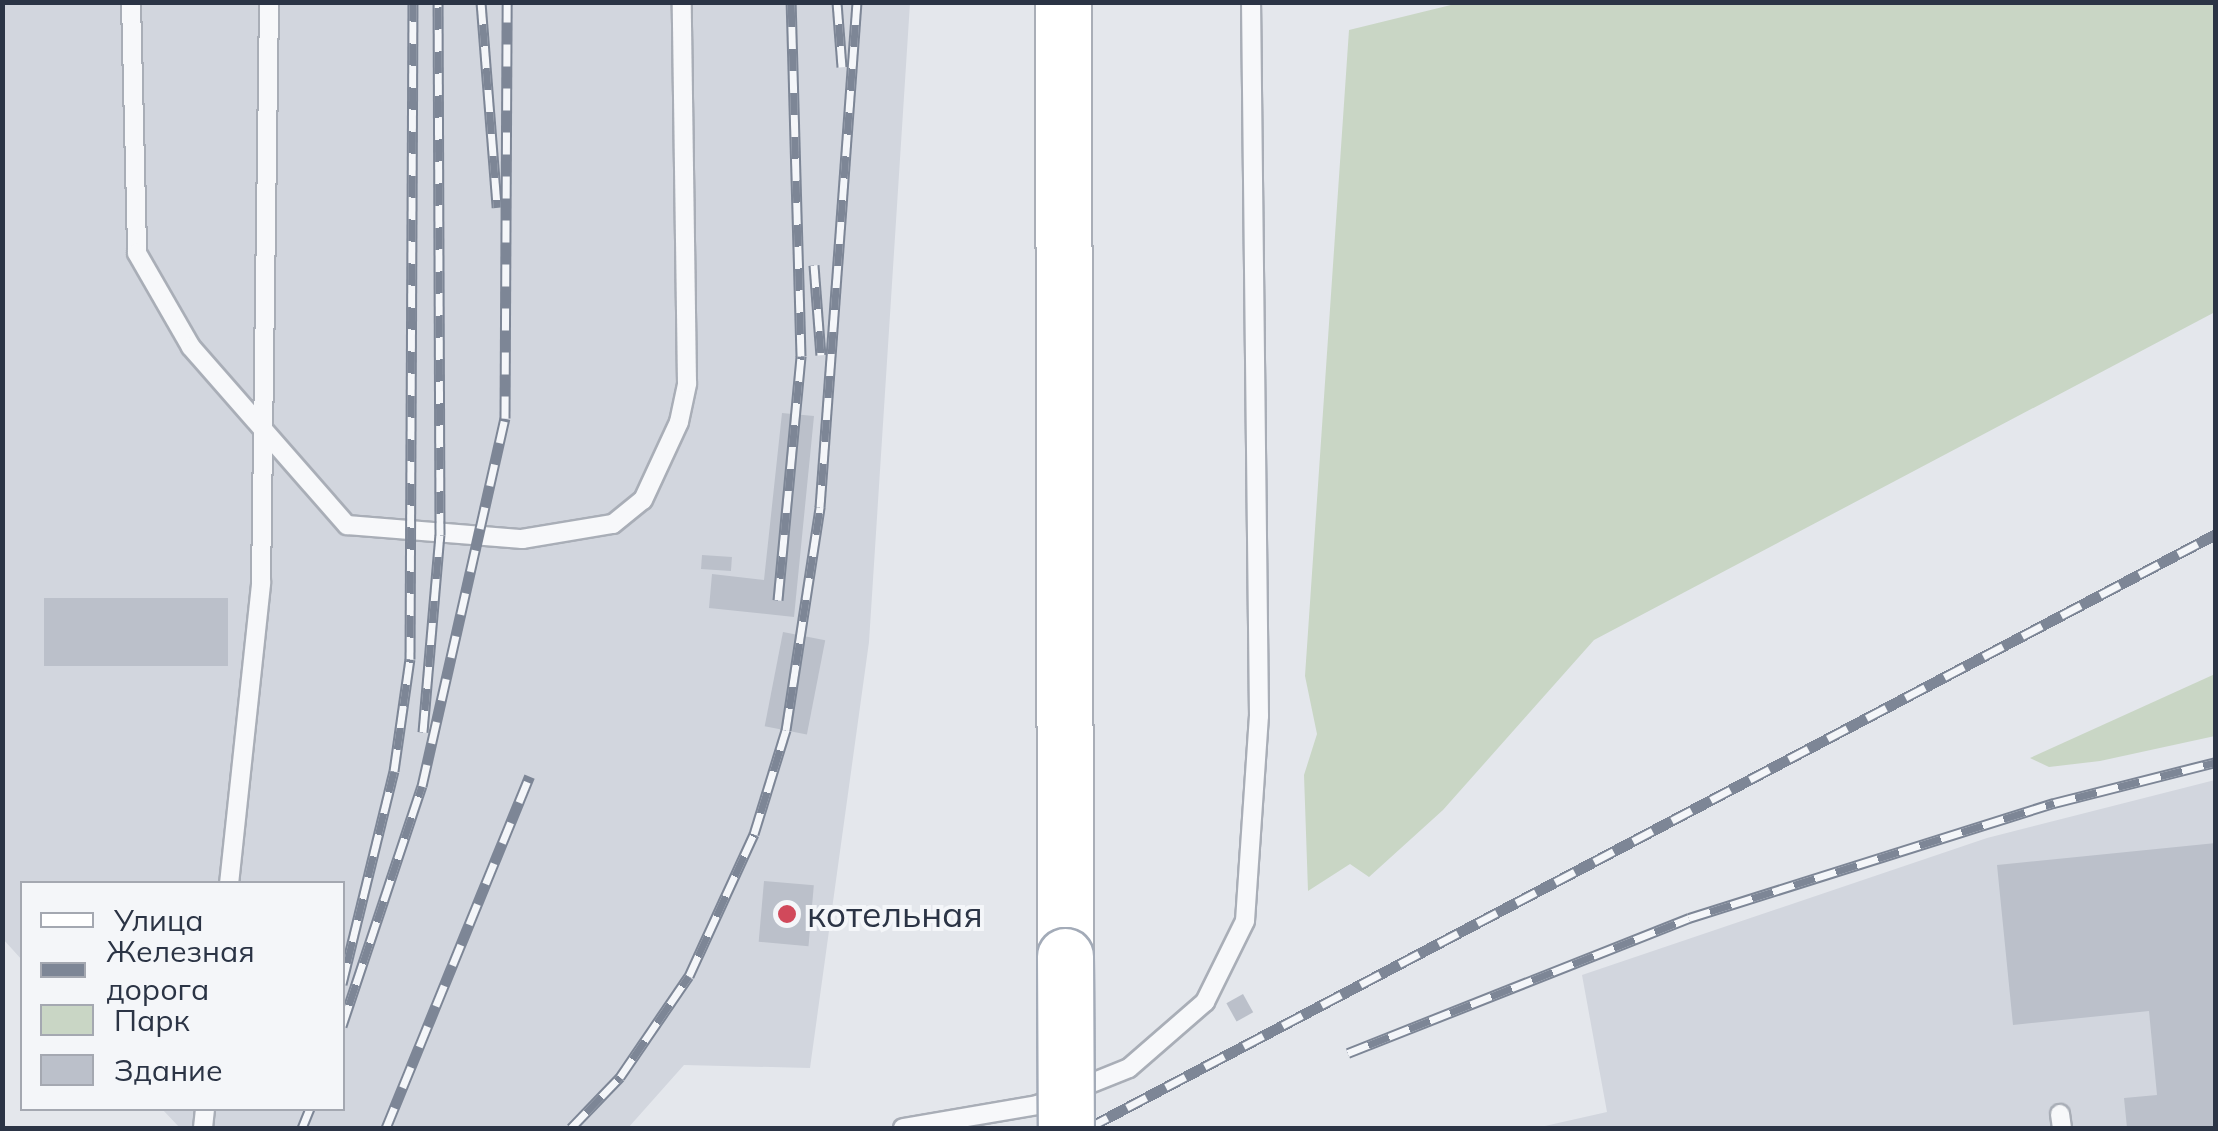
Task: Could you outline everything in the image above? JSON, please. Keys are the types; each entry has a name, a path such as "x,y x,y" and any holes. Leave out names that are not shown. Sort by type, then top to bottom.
{"main road":[{"path":"1063,2 1066,1128"}],"lane":[{"path":"131,2 138,253 191,347 347,525 573,536 613,524 643,500 664,464 687,382 682,2"},
{"path":"230,881 261,583 269,2"},
{"path":"903,1128 1037,1105 1129,1068 1204,1002 1245,921 1259,716 1251,2"}],"shaded area":[{"path":"3,3 910,3 869,642 810,1068 684,1065 628,1128 180,1128 164,1111 345,1111 345,881 20,881 20,958 3,939"},
{"path":"2215,780 2215,1128 1536,1128 1607,1112 1582,975 1987,838"}],"green space":[{"path":"1459,3 2215,3 2215,312 1594,640 1443,810 1369,877 1350,864 1308,891 1304,775 1317,734 1305,676 1349,30"},
{"path":"2215,674 2215,736 2100,761 2049,767 2030,758"}],"building":[{"path":"782,413 814,416 794,617 709,608 712,574 764,580"},
{"path":"702,555 732,557 731,571 701,569"},
{"path":"44,598 228,598 228,666 44,666"},
{"path":"783,632 825,640 807,734 765,726"},
{"path":"2216,843 2216,1128 2127,1128 2124,1098 2157,1095 2149,1011 2013,1025 1997,865"},
{"name":"котельная","path":"764,881 814,885 808,946 759,942"},
{"path":"1243,994 1253,1012 1237,1022 1226,1003"}],"railway":[{"path":"345,972 394,771 410,659 413,2"},
{"path":"423,732 440,535 438,2"},
{"path":"481,2 497,207"},
{"path":"345,1017 422,786 505,418 507,2"},
{"path":"778,600 801,356 791,2"},
{"path":"837,2 842,67"},
{"path":"571,1128 620,1077 689,976 754,834 786,730 820,507 857,2"},
{"path":"814,265 821,355"},
{"path":"1088,1128 2216,534"},
{"path":"1348,1053 1689,918 2054,803 2216,762"},
{"path":"386,1128 530,776"},
{"path":"302,1128 309,1111"}],"place":[{"name":"котельная","path":"787,914"}]}
